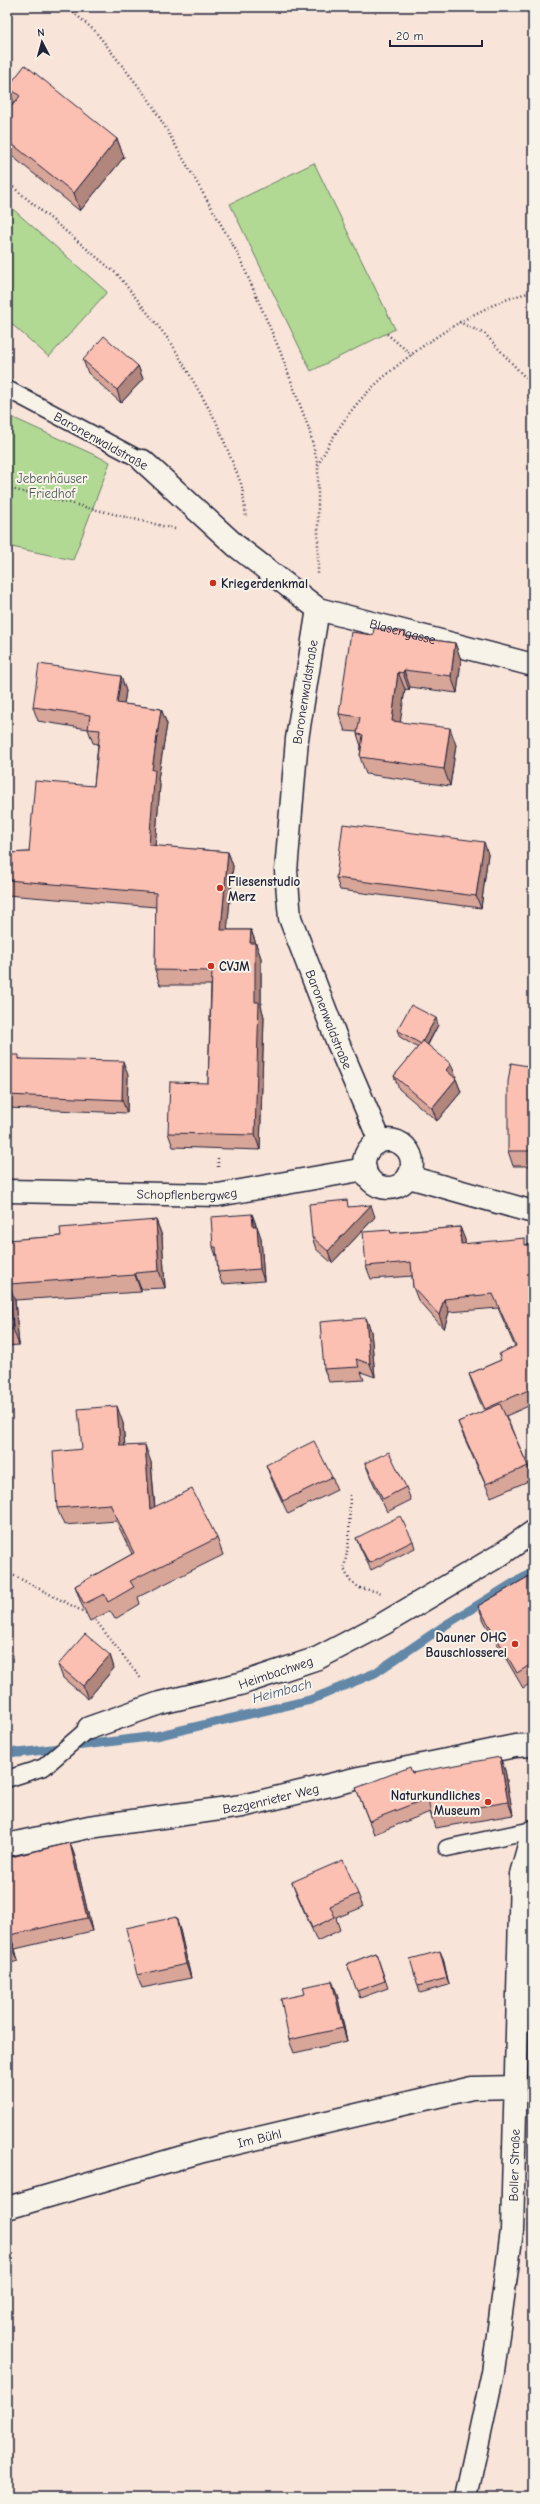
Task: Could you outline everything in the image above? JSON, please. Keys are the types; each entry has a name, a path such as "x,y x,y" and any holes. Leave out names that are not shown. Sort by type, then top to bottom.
{"street":[{"name":"Baronenwaldstraße","path":"144,461 235,545 318,609 297,739 286,871 290,918 338,1043 380,1141"},
{"name":"Blasengasse","path":"318,609 533,665"},
{"path":"394,1140 407,1149 412,1162 408,1177 396,1186 380,1186 368,1176 365,1168 367,1152 380,1141 394,1140"},
{"name":"Schopflenbergweg","path":"7,1191 218,1195 365,1168"},
{"path":"408,1177 533,1212"},
{"name":"Heimbachweg","path":"89,1728 160,1704 240,1684 318,1658 500,1555 533,1532"},
{"name":"Bezgenrieter Weg","path":"7,1845 89,1827 242,1806 358,1778 515,1746 533,1745"},
{"name":"Boller Straße","path":"466,2497 492,2372 512,2231 521,1874 533,1831"},
{"name":"Im Bühl","path":"7,2208 203,2151 472,2088 516,2088"}],"lane":[{"name":"Baronenwaldstraße","path":"7,389 144,461"},
{"name":"Heimbachweg","path":"7,1779 44,1767 89,1728"},
{"path":"447,1848 533,1831"}],"path":[{"path":"67,7 95,31 150,101 238,254 296,394 309,429 318,465 318,609"},
{"path":"7,182 118,275 172,344 216,421 242,486 250,556"},
{"path":"318,465 332,437 364,396 412,355 459,322 514,296 533,292"},
{"path":"459,322 485,334 533,386"},
{"path":"387,334 412,355"},
{"path":"7,488 183,531"},
{"path":"350,1495 349,1540 345,1553 344,1570 350,1581 360,1588 381,1592 413,1605"},
{"path":"7,1572 92,1616 160,1704"}],"green space":[{"path":"314,163 395,329 311,371 230,204"},
{"path":"7,204 107,292 49,357 7,320"},
{"name":"Jebenhäuser Friedhof","path":"7,415 110,462 73,560 7,546"}],"building":[{"path":"25,65 117,139 74,193 7,140 7,112 20,96 8,87"},
{"path":"104,336 138,366 117,390 83,360"},
{"path":"374,628 406,632 405,636 455,643 451,676 404,670 403,673 398,672 392,721 450,728 444,769 360,757 363,735 357,734 360,717 339,714 351,632 373,635"},
{"path":"39,664 121,676 117,703 161,709 152,770 155,770 149,845 228,852 221,930 251,930 250,943 255,943 255,1002 259,1002 255,1135 168,1133 170,1082 208,1083 212,971 155,970 156,893 7,880 7,853 29,852 35,781 94,786 100,730 88,729 90,715 33,707"},
{"path":"343,824 484,842 476,896 336,878"},
{"path":"411,1005 436,1018 421,1044 397,1030"},
{"path":"423,1041 451,1064 446,1070 456,1079 432,1108 394,1076"},
{"path":"7,1055 19,1055 19,1059 123,1061 122,1100 7,1095"},
{"path":"511,1063 533,1067 533,1151 508,1151 508,1082"},
{"path":"347,1200 348,1207 371,1205 328,1251 312,1237 309,1204"},
{"path":"252,1214 253,1226 257,1226 260,1269 218,1272 216,1247 213,1247 211,1217"},
{"path":"156,1220 159,1271 135,1273 135,1275 9,1284 13,1329 7,1329 7,1240 61,1236 60,1228"},
{"path":"460,1227 461,1244 525,1238 525,1245 533,1245 533,1388 485,1409 469,1374 501,1360 499,1354 516,1346 493,1294 444,1299 439,1315 413,1287 411,1262 366,1266 363,1232 390,1230 391,1233"},
{"path":"366,1318 370,1364 356,1359 359,1367 324,1369 320,1322"},
{"path":"500,1404 528,1466 486,1484 458,1422"},
{"path":"117,1406 120,1446 145,1445 150,1509 192,1489 217,1538 130,1581 134,1587 108,1602 104,1594 84,1604 75,1586 134,1553 110,1504 57,1508 53,1452 82,1449 78,1409"},
{"path":"314,1441 332,1477 283,1501 266,1465"},
{"path":"389,1452 406,1487 383,1499 365,1463"},
{"path":"400,1516 413,1541 369,1563 356,1538"},
{"name":"Dauner OHG Bauschlosserei","path":"533,1574 533,1663 517,1673 478,1606"},
{"path":"85,1634 110,1655 83,1686 58,1665"},
{"path":"500,1757 508,1802 431,1815 428,1798 369,1821 356,1788 410,1767 412,1773"},
{"path":"70,1843 87,1918 10,1935 13,1948 7,1949 7,1858"},
{"path":"343,1860 358,1894 330,1906 335,1917 312,1928 292,1882"},
{"path":"176,1917 186,1964 137,1975 126,1928"},
{"path":"440,1951 447,1978 418,1986 410,1959"},
{"path":"376,1953 385,1981 357,1991 347,1964"},
{"path":"332,1981 343,2028 289,2040 281,1999 305,1994 303,1987"}],"waterway":[{"name":"Heimbach","path":"7,1751 19,1753 156,1736 310,1700 375,1673 447,1624 533,1571"}],"place":[{"name":"Kriegerdenkmal","path":"213,583"},
{"name":"Fliesenstudio Merz","path":"220,888"},
{"name":"CVJM","path":"211,966"},
{"name":"Dauner OHG Bauschlosserei","path":"515,1644"},
{"name":"Naturkundliches Museum","path":"488,1802"}]}
